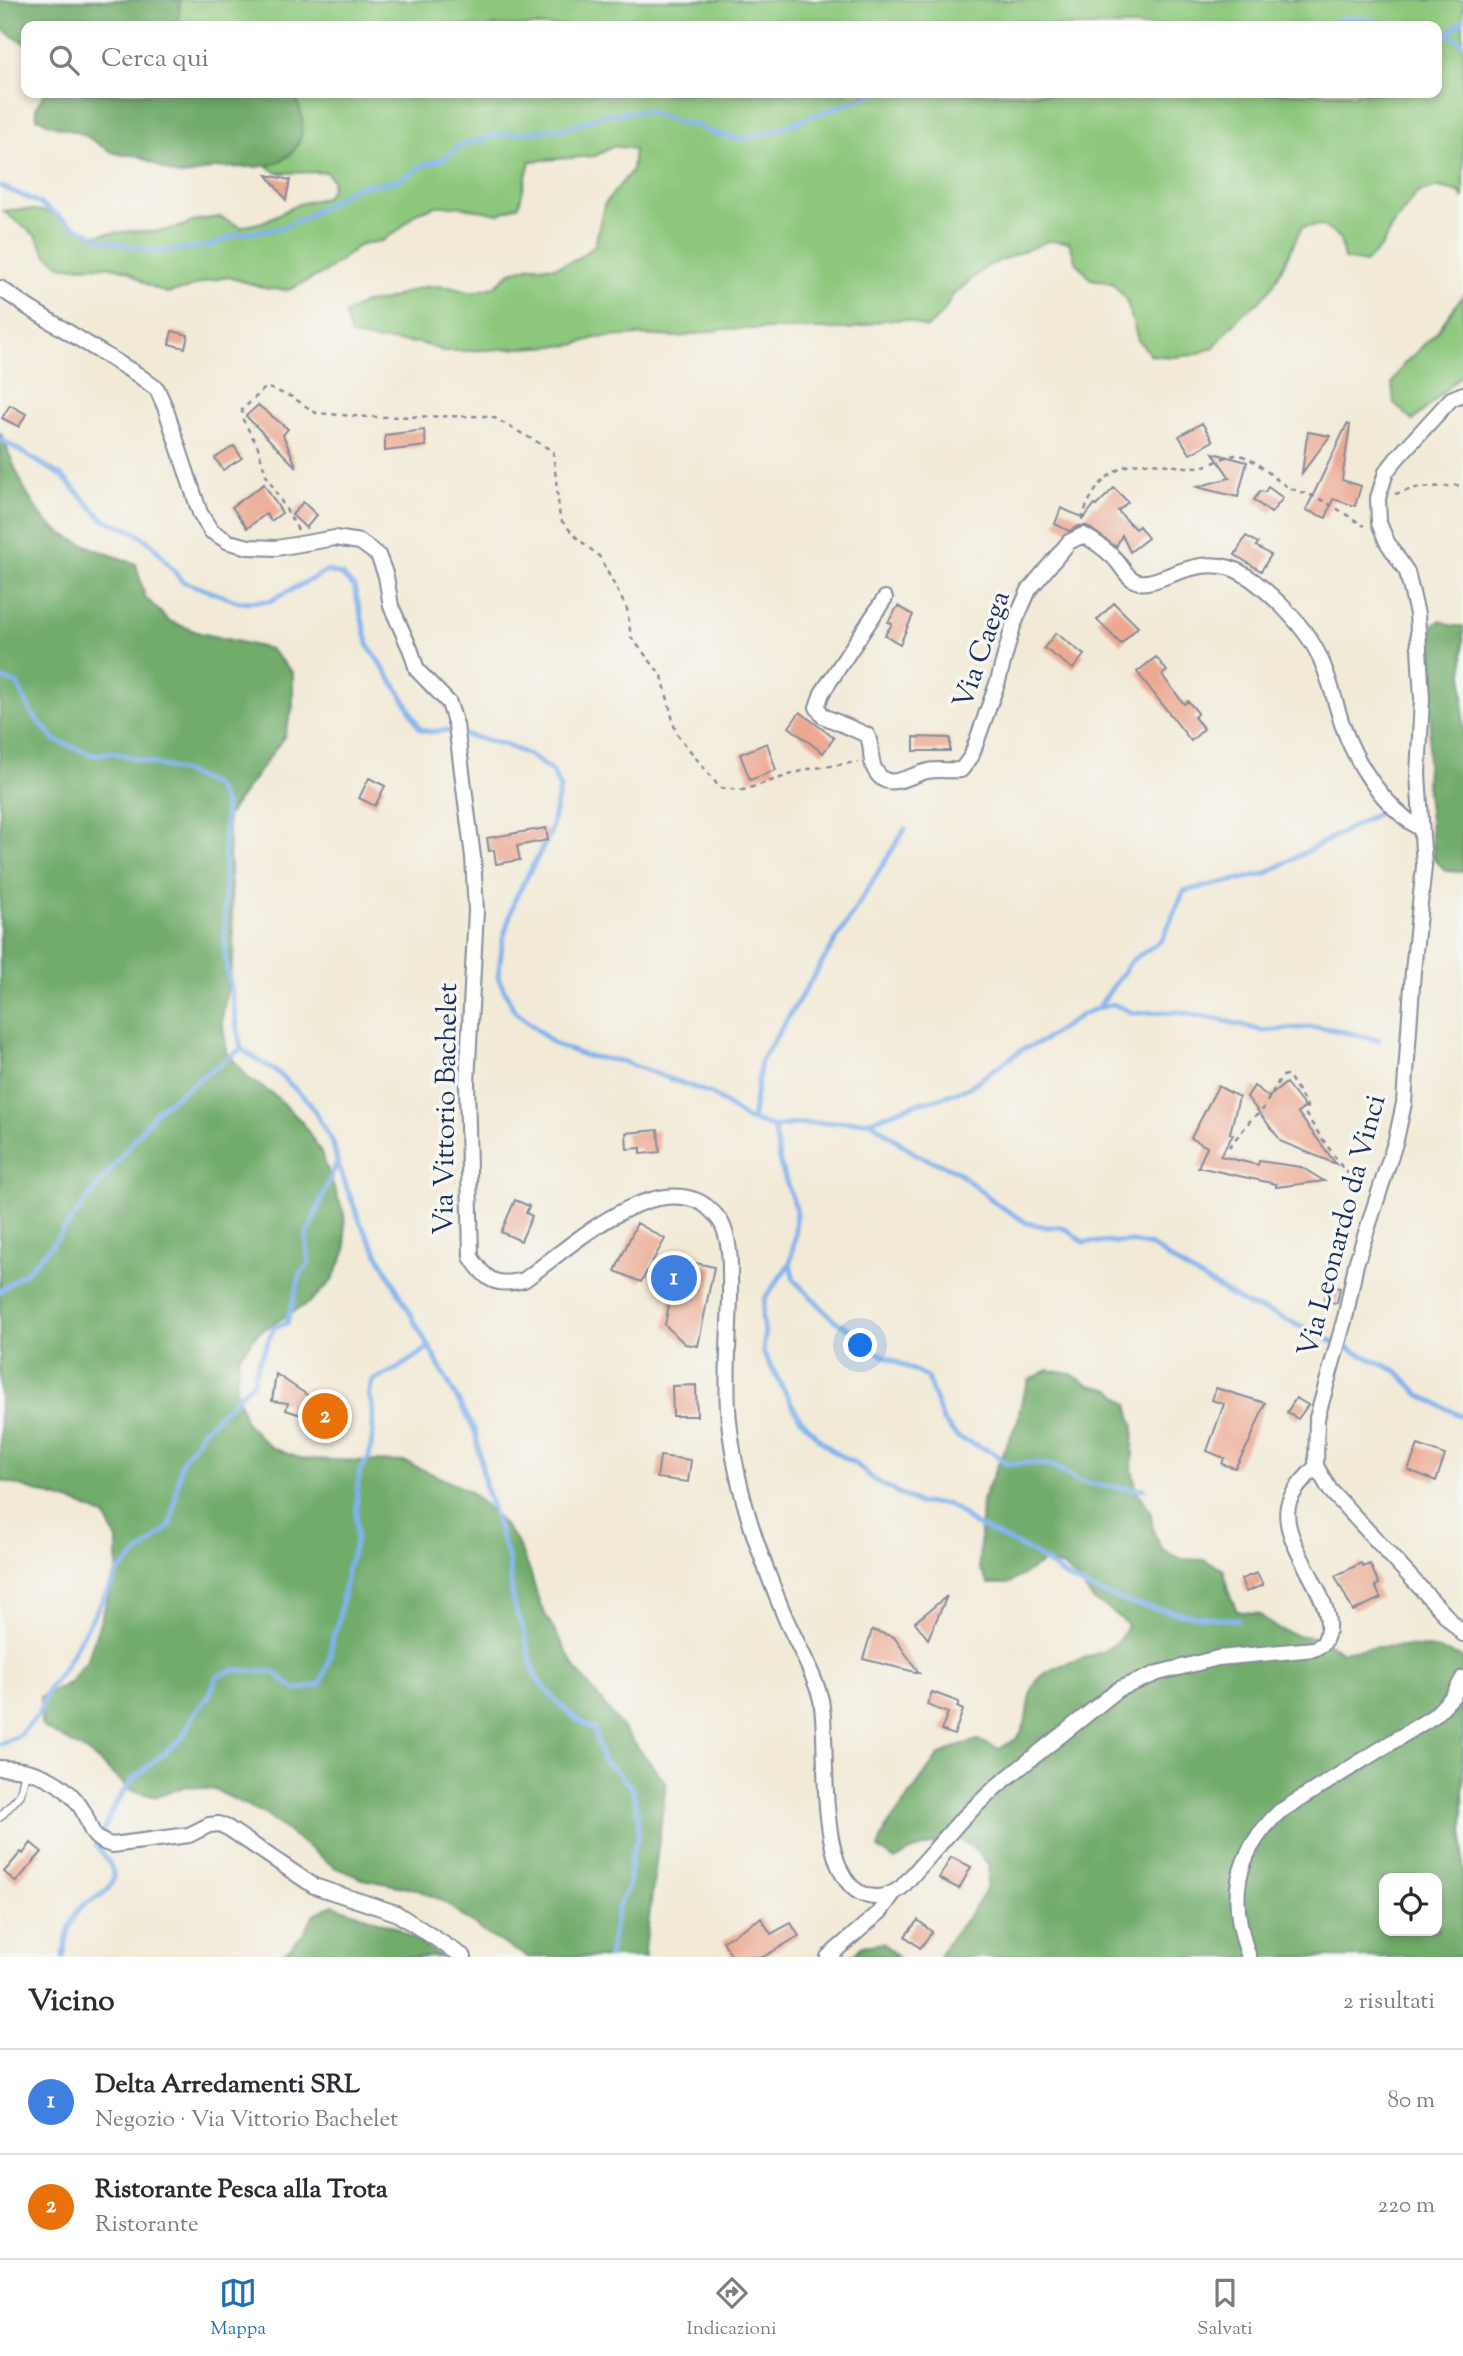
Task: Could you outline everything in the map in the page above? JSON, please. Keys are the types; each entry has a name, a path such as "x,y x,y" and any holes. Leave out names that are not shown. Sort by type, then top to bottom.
{"street":[{"name":"Via Vittorio Bachelet","path":"0,288 157,389 200,513 211,531 229,541 249,547 277,548 335,538 360,541 377,555 386,576 391,606 417,670 449,703 456,726 473,857 476,911 467,1083 471,1256 480,1272 495,1282 510,1284 524,1280 621,1211 650,1199 677,1196 696,1200 711,1210 721,1223 727,1241 730,1276 728,1405 742,1499 754,1538 820,1698 830,1831 840,1871 852,1889 860,1893 882,1897 893,1894"},
{"path":"1420,829 1418,774 1422,699 1417,614 1407,572 1379,523 1378,498 1386,472 1398,457 1451,399 1463,394"},
{"path":"1077,537 1083,535 1104,549 1127,575 1136,581 1145,583 1199,565 1219,564 1252,581 1280,604 1313,643 1321,659 1343,727 1360,764 1392,809 1420,829"},
{"name":"Via Caega","path":"885,598 822,693 817,708 823,716 867,736 870,740 874,769 883,779 896,783 924,772 961,770 971,757 998,681 1013,626 1029,590 1069,542 1077,537"},
{"name":"Via Leonardo da Vinci","path":"1316,1466 1317,1418 1346,1314 1356,1264 1396,1140 1404,1103 1413,971 1424,866 1420,829"},
{"path":"828,1957 880,1912 893,1894 917,1872 961,1820 997,1786 1119,1689 1158,1673 1218,1658 1314,1649 1324,1644 1329,1628 1326,1612 1290,1532 1287,1515 1291,1496 1316,1466 1330,1490 1463,1634"},
{"path":"1250,1957 1237,1912 1237,1881 1246,1854 1261,1829 1279,1812 1434,1716 1453,1696 1463,1678"},
{"path":"0,1768 27,1770 54,1781 68,1792 83,1810 93,1835 101,1842 112,1845 190,1835 209,1825 219,1824 314,1886 396,1913 464,1957"}],"lane":[{"path":"0,1817 20,1795 27,1770"}],"path":[{"path":"314,543 297,530 266,475 258,447 243,420 242,410 266,387 292,397 316,413 368,417 491,416 553,451 561,519 576,537 598,556 627,608 631,637 662,676 676,733 720,788 743,790 808,769 872,760"},
{"path":"1077,537 1084,510 1091,496 1105,479 1118,470 1135,464 1185,468 1205,466 1237,455 1258,465 1289,488 1332,505 1365,527"},
{"path":"1378,498 1416,488 1463,485"},
{"path":"1229,1147 1254,1116 1260,1114 1281,1077 1286,1075 1307,1106 1306,1115 1344,1170 1367,1188 1379,1193"}],"green space":[{"path":"0,0 180,0 178,21 21,21 21,41 0,26"},
{"path":"180,0 1463,0 1463,198 1459,192 1438,187 1417,193 1391,228 1381,247 1365,263 1344,259 1340,238 1322,225 1302,227 1273,286 1259,302 1242,314 1213,348 1193,355 1151,355 1138,340 1126,299 1112,283 1091,279 1076,262 1069,242 1048,241 987,266 953,295 943,313 927,328 907,320 885,320 850,329 723,329 679,337 637,335 595,338 574,345 443,351 421,343 373,340 351,335 345,314 364,303 386,300 428,286 450,287 471,293 494,287 511,272 532,266 555,267 576,260 595,245 604,205 632,170 634,149 614,146 595,156 530,161 519,205 499,214 458,206 436,206 416,213 400,229 382,241 361,244 327,271 289,290 269,289 228,277 166,293 146,284 128,271 108,266 64,267 46,254 36,236 3,211 29,210 49,213 90,235 154,232 220,217 241,227 263,222 299,204 324,198 330,192 333,181 326,172 278,173 267,166 278,161 298,103 295,98 1442,98 1442,21 178,21"},
{"path":"42,98 295,98 302,125 301,136 291,153 269,165 216,168 179,175 141,157 114,153 82,134 37,118 36,107"},
{"path":"1463,295 1463,373 1413,421 1394,403 1392,383 1404,364 1436,333"},
{"path":"0,432 30,499 52,527 87,546 136,564 145,597 169,621 200,633 270,649 293,673 293,707 284,737 227,816 234,952 222,1019 227,1052 248,1078 277,1097 301,1121 320,1150 344,1214 346,1250 332,1281 310,1302 258,1333 239,1357 236,1390 246,1423 270,1447 301,1459 406,1462 468,1490 494,1514 516,1540 530,1571 540,1605 576,1669 666,1783 646,1957 528,1957 489,1936 444,1902 418,1890 363,1879 334,1867 265,1814 215,1790 186,1786 157,1797 131,1790 90,1754 42,1726 40,1697 69,1683 88,1659 117,1569 117,1540 105,1516 81,1505 0,1480"},
{"path":"1441,620 1452,626 1463,626 1463,872 1446,871 1434,859 1426,782 1431,716 1432,626"},
{"path":"1048,1370 1071,1374 1090,1385 1112,1390 1128,1405 1134,1426 1132,1469 1137,1491 1150,1510 1153,1531 1162,1550 1182,1559 1204,1560 1224,1570 1228,1591 1237,1611 1259,1614 1276,1628 1317,1638 1343,1652 1404,1646 1436,1649 1463,1658 1463,1957 939,1957 982,1896 987,1885 989,1865 975,1849 956,1837 913,1850 895,1860 878,1848 886,1828 938,1756 957,1746 978,1740 999,1749 1014,1740 1025,1724 1030,1695 1037,1681 1055,1668 1107,1649 1118,1641 1128,1625 1093,1600 1080,1582 1064,1567 1044,1562 1008,1584 988,1584 979,1566 982,1500 1018,1420 1029,1380"},
{"path":"333,1905 397,1928 441,1957 275,1957 288,1950 304,1933 314,1914"},
{"path":"883,1943 898,1957 852,1957 862,1946"}],"building":[{"path":"267,175 290,180 286,200"},
{"path":"172,331 188,335 185,348 169,344"},
{"path":"10,405 26,414 19,427 2,418"},
{"path":"258,405 288,429 283,435 297,468 246,416"},
{"path":"1202,423 1213,441 1190,454 1179,436"},
{"path":"1347,424 1350,425 1342,480 1361,486 1355,506 1333,499 1326,518 1306,510"},
{"path":"424,430 426,446 385,451 385,435"},
{"path":"1308,432 1330,436 1302,473 1306,443"},
{"path":"234,446 242,458 223,470 215,458"},
{"path":"1213,453 1247,462 1238,497 1197,487 1230,478"},
{"path":"264,484 282,513 271,521 266,514 247,528 232,507"},
{"path":"1268,487 1283,498 1271,513 1254,500 1260,491 1265,492"},
{"path":"1114,488 1128,502 1118,511 1135,529 1139,526 1148,538 1130,552 1122,535 1116,547 1087,526 1079,526 1069,531 1055,524 1061,508 1084,518 1094,505"},
{"path":"303,502 317,515 306,528 292,515"},
{"path":"1246,536 1271,555 1261,571 1235,555"},
{"path":"1114,603 1138,627 1121,644 1097,620"},
{"path":"898,606 913,615 900,644 885,635 892,624 888,622"},
{"path":"1056,633 1084,655 1073,669 1044,648"},
{"path":"1156,657 1167,671 1162,675 1184,704 1188,701 1198,713 1194,717 1204,729 1191,741 1137,672"},
{"path":"800,712 834,738 823,753 789,727"},
{"path":"914,737 950,738 950,751 914,751"},
{"path":"767,743 776,770 750,780 740,754"},
{"path":"369,778 385,786 375,806 359,798"},
{"path":"546,828 548,840 517,846 520,860 496,864 494,850 489,851 487,838"},
{"path":"1286,1083 1305,1107 1298,1113 1336,1164 1282,1142 1247,1097 1254,1086 1269,1097"},
{"path":"1218,1086 1239,1097 1230,1133 1233,1135 1220,1156 1258,1165 1259,1161 1301,1167 1324,1181 1276,1187 1276,1184 1198,1167 1207,1147 1191,1138"},
{"path":"658,1130 660,1152 641,1154 641,1148 627,1149 626,1133"},
{"path":"515,1200 529,1206 526,1213 532,1216 521,1241 501,1232"},
{"path":"637,1223 665,1239 641,1282 615,1271"},
{"path":"678,1259 714,1267 698,1346 685,1344 665,1325"},
{"path":"1327,1285 1340,1288 1337,1303 1324,1301"},
{"path":"276,1374 343,1419 334,1433 307,1417 286,1410 288,1403 272,1401"},
{"path":"696,1385 697,1416 673,1416 672,1386"},
{"path":"1216,1388 1265,1403 1250,1441 1235,1468 1222,1464 1224,1458 1207,1451 1224,1404 1212,1400"},
{"path":"1296,1398 1308,1405 1298,1419 1287,1412"},
{"path":"1418,1445 1445,1455 1436,1481 1408,1470"},
{"path":"660,1456 691,1460 688,1482 657,1478"},
{"path":"1361,1563 1363,1567 1370,1564 1379,1584 1375,1586 1381,1598 1353,1611 1335,1576"},
{"path":"1257,1573 1263,1585 1246,1592 1241,1579"},
{"path":"947,1596 928,1639 915,1622"},
{"path":"872,1630 894,1637 919,1673 863,1659"},
{"path":"932,1692 959,1702 957,1707 963,1710 954,1735 941,1730 948,1713 927,1705"},
{"path":"31,1843 42,1852 16,1882 4,1872"},
{"path":"951,1857 971,1867 959,1889 939,1878"},
{"path":"761,1918 771,1934 791,1923 799,1936 763,1957 732,1957 723,1941"},
{"path":"918,1920 932,1932 920,1948 905,1936"}],"waterway":[{"path":"1340,21 1350,18 1371,21"},
{"path":"1442,33 1450,32 1463,20"},
{"path":"1448,34 1463,43"},
{"path":"0,186 37,202 72,225 103,240 155,252 211,246 235,235 281,228 306,217 355,187 396,181 427,164 444,159 459,146 493,136 567,128 606,114 648,111 681,123 697,125 708,132 739,139 771,132 862,98"},
{"path":"0,439 62,476 103,519 135,532 152,544 182,581 239,602 270,601 327,571 342,575 354,587 369,647 403,697 420,729 430,732 445,730 506,745 529,755 552,771 560,788 550,834 515,899 503,939 498,977 514,1010 554,1044 586,1056 621,1061 712,1094 747,1119 774,1127 870,1121 968,1088 1023,1049 1041,1042 1083,1014 1098,1008 1131,961 1162,940 1184,891 1265,874 1387,808"},
{"path":"0,678 17,684 32,714 55,740 93,755 113,752 187,773 215,786 225,804 225,954 241,1049 278,1073 309,1102 333,1143 338,1165 360,1222 475,1431 486,1489 509,1562 513,1603 524,1632 535,1676 574,1718 594,1729 602,1759 632,1787 638,1816 638,1836 631,1857 629,1884 617,1911 609,1957"},
{"path":"752,1121 761,1061 905,829"},
{"path":"1098,1008 1113,1004 1133,1013 1178,1012 1264,1031 1311,1027 1379,1040"},
{"path":"0,1291 26,1272 51,1246 157,1110 241,1049"},
{"path":"870,1121 917,1155 955,1170 997,1204 1027,1223 1060,1227 1083,1242 1131,1242 1152,1246 1249,1306 1267,1311 1397,1371 1420,1395 1463,1417"},
{"path":"774,1127 780,1164 796,1209 795,1237 790,1263 765,1298 762,1317 765,1335 763,1352 799,1417 820,1440 856,1464 874,1480 917,1503 946,1504 956,1509 971,1522 1033,1553 1068,1578 1092,1590 1129,1603 1188,1615 1238,1620"},
{"path":"0,1744 18,1736 38,1715 49,1688 62,1671 119,1571 171,1525 181,1463 204,1429 253,1382 274,1327 287,1323 301,1273 309,1263 306,1237 337,1162"},
{"path":"790,1263 794,1280 864,1346 927,1377 943,1421 957,1437 992,1452 1007,1464 1035,1463 1053,1466 1079,1481 1101,1486 1144,1489"},
{"path":"63,1957 70,1927 78,1910 105,1892 113,1879 111,1866 96,1845 116,1803 133,1779 182,1738 194,1714 209,1696 217,1676 234,1670 274,1672 296,1690 320,1685 330,1657 347,1571 356,1541 360,1470 369,1457 373,1433 369,1394 372,1381 397,1369 430,1347"}],"place":[{"name":"Delta Arredamenti SRL","path":"674,1278"},
{"name":"Ristorante Pesca alla Trota","path":"325,1416"}]}
